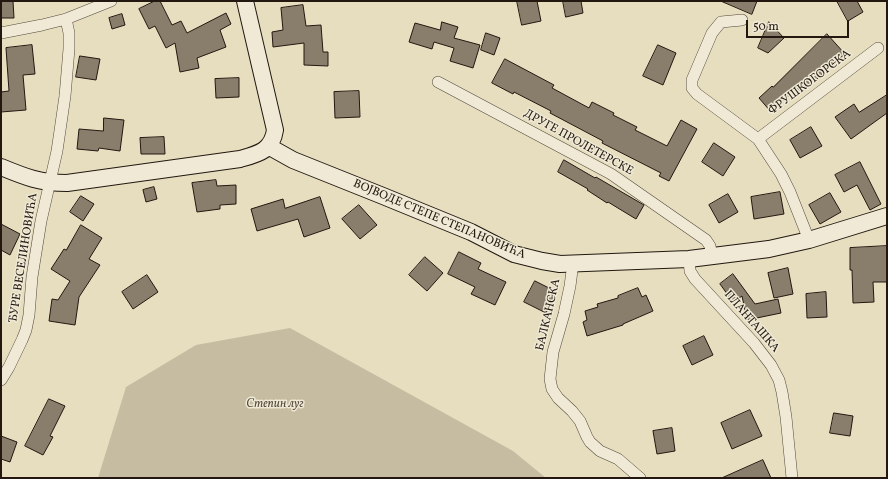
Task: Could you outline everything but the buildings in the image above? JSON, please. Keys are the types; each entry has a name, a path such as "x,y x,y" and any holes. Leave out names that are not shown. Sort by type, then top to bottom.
{"street":[{"path":"1,33 66,19 111,1"},
{"path":"1,167 36,180 67,183 240,159 261,152 268,146 273,138 275,130 246,1"},
{"name":"ЂУРЕ ВЕСЕЛИНОВИЋА","path":"1,380 10,367 26,330 29,315 32,277 37,244 49,182 57,151 65,96 69,49 66,19"},
{"path":"742,20 721,22 712,33 692,80 692,88 697,94 758,139 781,174 790,192 809,240"},
{"name":"ФРУШКОГОРСКА","path":"758,139 878,48"},
{"name":"ДРУГЕ ПРОЛЕТЕРСКЕ","path":"438,82 611,174 706,240 710,246 712,256"},
{"name":"ВОЈВОДЕ СТЕПЕ СТЕПАНОВИЋА","path":"268,146 293,160 471,232 514,254 560,264 689,259 769,249 809,240 887,216"},
{"name":"ПЛАНТАШКА","path":"689,259 690,271 695,279 754,343 771,365 779,380 786,417 792,478"},
{"name":"БАЛКАНСКА","path":"573,263 564,314 553,352 550,379 552,389 558,398 580,421 590,442 600,451 618,459 640,478"}],"green space":[{"name":"Степин луг","path":"290,328 513,451 546,478 98,478 126,387 196,345"}]}
